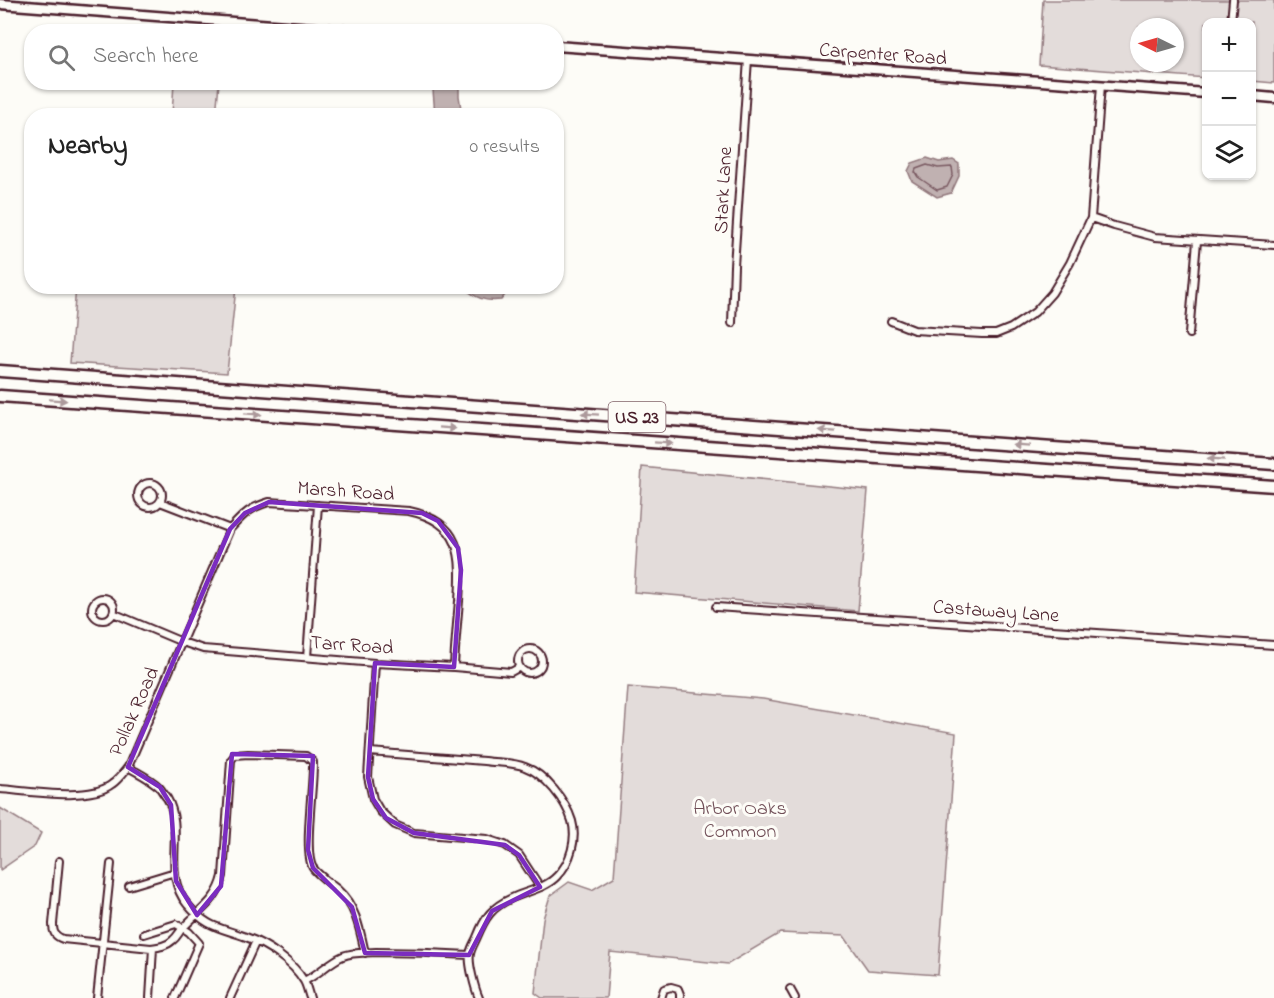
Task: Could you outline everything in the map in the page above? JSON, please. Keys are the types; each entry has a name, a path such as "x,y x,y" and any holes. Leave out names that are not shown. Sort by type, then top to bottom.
{"highway":[{"name":"US 23","path":"0,371 1274,464"},
{"name":"US 23","path":"0,396 1274,486"}],"main road":[{"path":"0,4 260,24"},
{"name":"Carpenter Road","path":"564,47 1202,93"},
{"path":"1256,96 1274,98"}],"street":[{"path":"1231,18 1233,0"},
{"name":"Stark Lane","path":"732,324 748,59"},
{"path":"891,321 914,330 996,333 1011,328 1035,312 1052,293 1070,263 1091,218 1101,85"},
{"path":"1091,218 1155,237 1274,245"},
{"path":"1190,334 1197,241"},
{"path":"152,483 159,486 162,494 160,502 154,507 142,505 138,498 141,487 152,483"},
{"path":"160,502 230,529"},
{"name":"Marsh Road","path":"182,642 230,529 245,513 269,502 409,510 438,520 449,532 458,548 461,570 454,667"},
{"path":"307,657 318,505"},
{"name":"Castaway Lane","path":"716,607 1274,645"},
{"name":"Tarr Road","path":"113,613 203,649 511,672 520,668"},
{"name":"Pollak Road","path":"0,789 73,794 98,792 112,785 128,767 182,642"},
{"path":"531,648 541,655 542,663 538,670 530,673 520,668 519,656 523,650 531,648"},
{"path":"375,663 368,777 380,811 395,825 414,833 487,839 505,845 519,855 540,887"},
{"path":"370,752 519,765 534,771 543,778 555,791 570,815 574,836 569,858 556,878 511,898 492,910 483,923 469,955 479,998"},
{"path":"58,861 53,931 57,937 102,944 153,948 163,946 173,940 215,897 221,886 231,760 235,755 248,753 306,756 313,762 308,850 313,868 340,892 352,907 359,924 364,953"},
{"path":"128,767 160,787 171,805 175,830 173,862 176,881 185,902 207,922 220,929 256,941 288,963 304,981 310,998"},
{"path":"97,998 111,864"},
{"path":"129,886 175,872"},
{"path":"144,934 176,924 189,932 199,943 175,998"},
{"path":"230,998 256,941"},
{"path":"150,998 153,948"},
{"path":"304,981 335,960 347,955 421,952 469,955"},
{"path":"661,998 664,989 671,987 678,988 680,998"},
{"path":"790,989 795,998"}],"highlighted area":[{"path":"269,502 422,513 438,521 458,548 461,570 454,667 375,663 368,777 373,799 386,818 414,833 505,845 519,855 540,887 492,911 469,955 365,953 352,907 313,868 308,850 313,756 232,754 221,886 197,915 176,881 171,805 160,787 128,767 230,529 245,513"}],"green space":[{"path":"1043,0 1274,0 1274,83 1256,81 1256,18 1202,18 1202,78 1039,65"},
{"path":"174,90 218,90 217,108 172,108"},
{"path":"75,294 235,294 227,373 70,363"},
{"path":"642,467 868,490 858,611 634,592"},
{"name":"Arbor Oaks Common","path":"628,687 763,699 956,733 938,975 868,970 844,936 780,933 728,964 610,952 606,998 542,998 535,993 543,919 550,896 569,882 592,890 614,877"},
{"path":"0,808 41,833 35,846 0,870"}],"water":[{"path":"433,90 459,90 461,108 434,108"},
{"path":"927,158 939,162 953,160 959,164 959,176 951,193 937,197 912,181 908,171 912,163"},
{"path":"472,294 506,294 501,300 480,298"}]}
